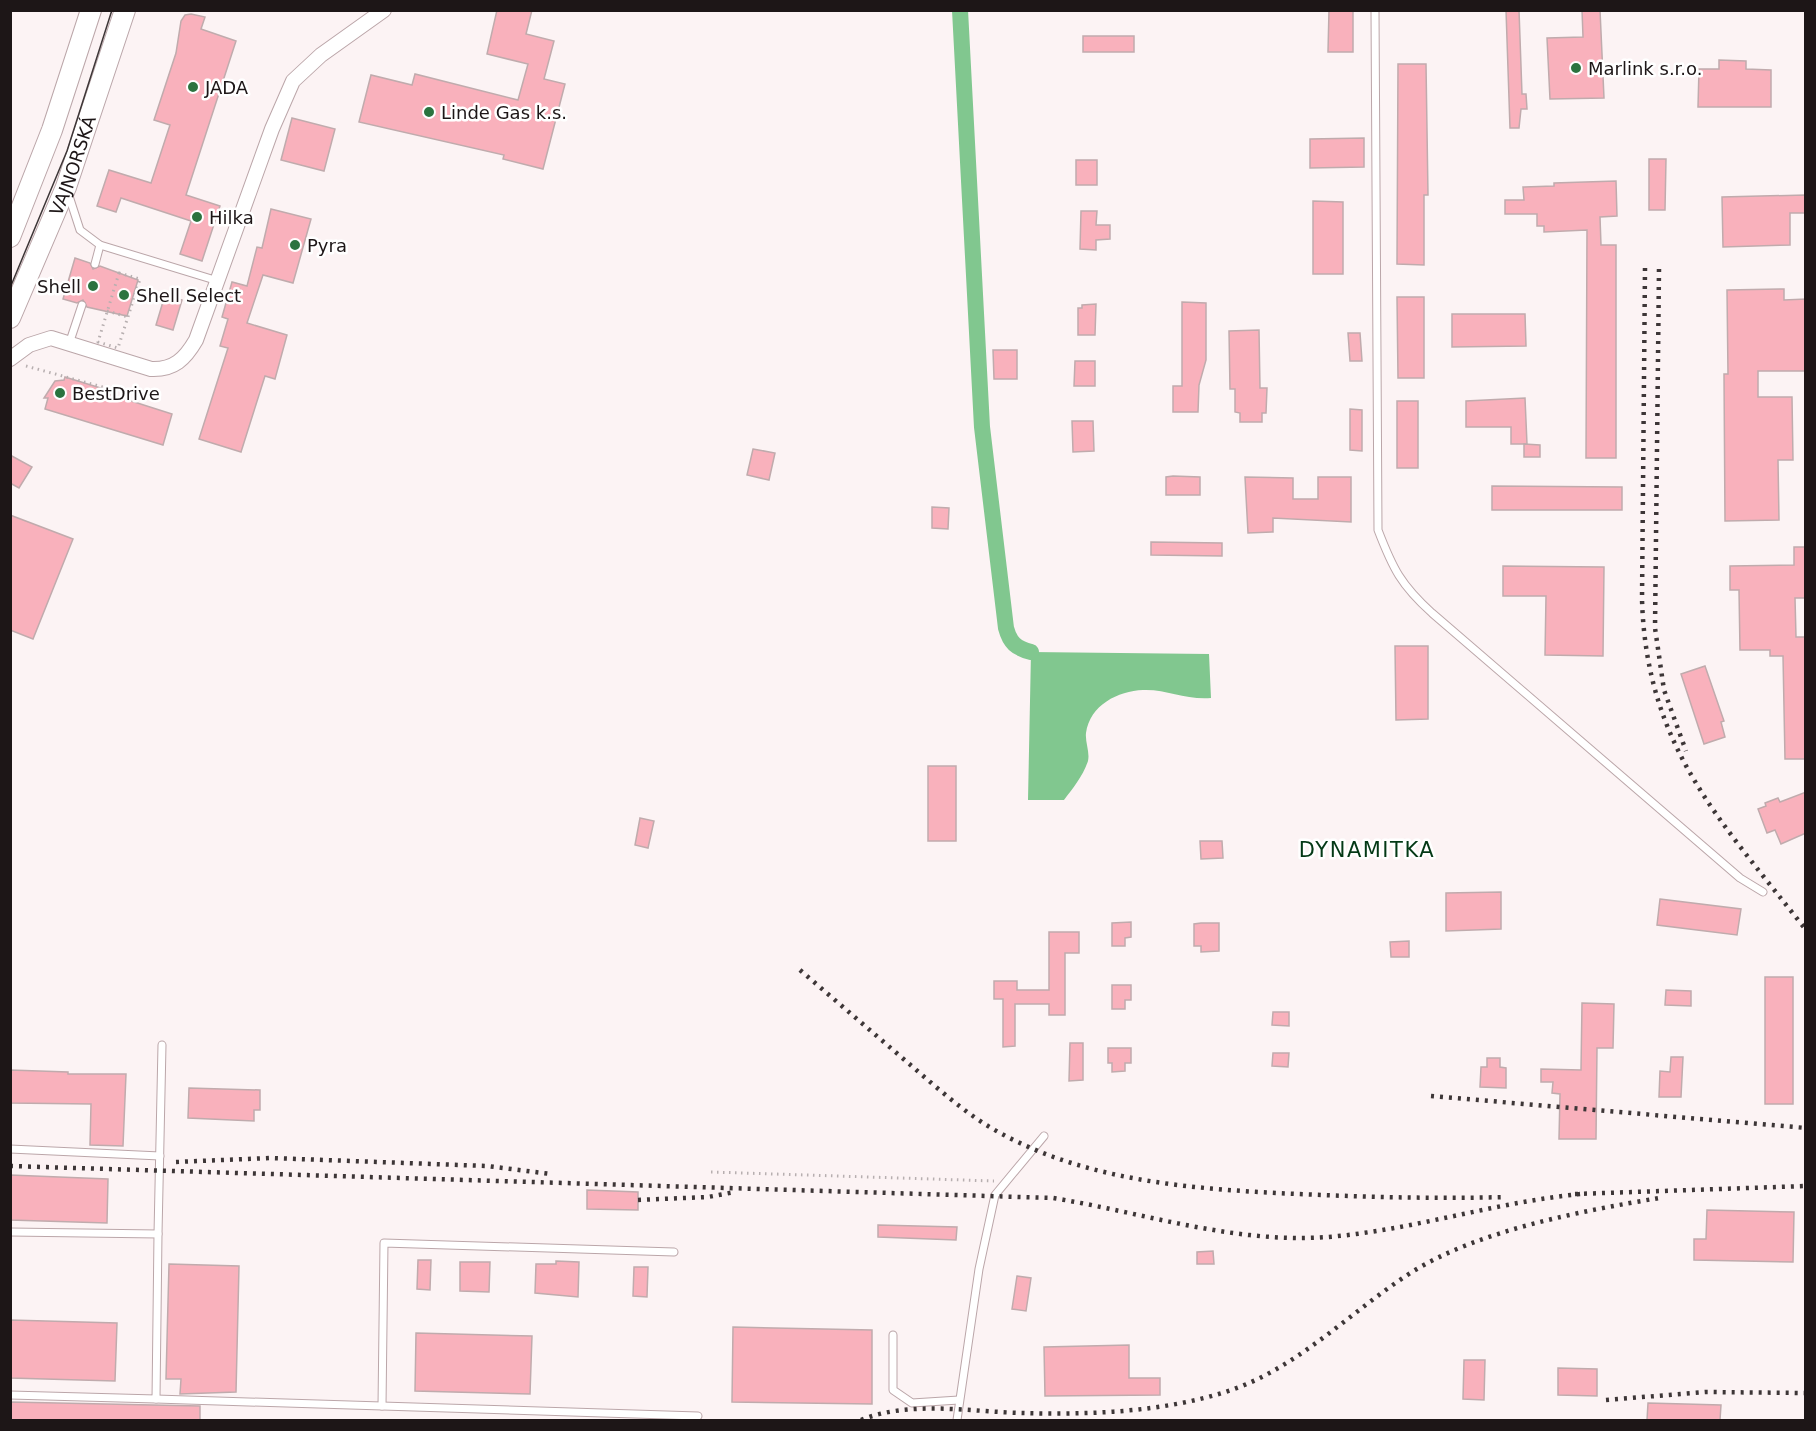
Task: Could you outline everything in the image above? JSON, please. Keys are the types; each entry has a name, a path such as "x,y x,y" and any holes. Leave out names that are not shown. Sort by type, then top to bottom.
{"main road":[{"name":"VAJNORSKÁ","path":"10,237 52,129 91,10"},
{"name":"VAJNORSKÁ","path":"10,318 66,188 125,10"}],"street":[{"path":"14,362 28,345 51,338 152,369 171,367 186,355 196,340 272,129 293,81 321,55 384,10"}],"lane":[{"path":"1376,10 1378,530 1390,563 1406,589 1432,613 1740,878 1763,892"},
{"path":"66,188 80,230 100,245 220,276"},
{"path":"94,264 100,245"},
{"path":"69,344 82,305"},
{"path":"156,1399 162,1045"},
{"path":"957,1420 981,1258 995,1195 1044,1136"},
{"path":"10,1149 160,1156"},
{"path":"10,1232 158,1234"},
{"path":"382,1406 384,1243 674,1252"},
{"path":"893,1335 893,1390 912,1403 959,1400"},
{"path":"10,1395 698,1416"}],"path":[{"path":"119,273 140,279 118,348 98,342 107,311 119,273"},
{"path":"107,311 128,317"},
{"path":"14,362 110,389 115,385"},
{"path":"711,1172 1005,1181"}],"shaded area":[{"path":"1031,652 1209,654 1211,698 1143,690 1124,693 1107,701 1099,707 1089,723 1086,733 1088,761 1081,777 1064,800 1028,800"}],"building":[{"path":"497,10 532,10 526,34 554,41 544,79 565,84 543,169 503,159 504,155 359,122 371,75 412,85 415,74 518,100 528,64 487,54"},
{"path":"1329,10 1353,10 1353,52 1328,52"},
{"path":"1506,10 1519,10 1522,94 1526,94 1527,109 1521,109 1519,128 1510,128"},
{"name":"Marlink s.r.o.","path":"1582,10 1600,10 1604,98 1550,99 1547,38 1583,37"},
{"name":"JADA","path":"185,15 205,17 201,29 236,41 186,195 220,206 202,261 180,254 191,221 121,198 116,212 97,206 109,170 151,183 170,125 154,120 176,53 181,21"},
{"path":"1083,36 1134,36 1134,52 1083,52"},
{"path":"1719,60 1746,61 1746,69 1771,70 1771,107 1698,107 1699,69 1719,69"},
{"path":"1398,64 1426,64 1428,195 1424,195 1424,265 1397,264"},
{"path":"292,118 335,129 324,171 281,160"},
{"path":"1364,138 1364,167 1310,168 1310,139"},
{"path":"1649,159 1666,159 1665,210 1649,210"},
{"path":"1076,160 1097,160 1097,185 1076,185"},
{"path":"1616,181 1617,216 1600,217 1601,245 1616,245 1616,458 1586,458 1587,230 1544,232 1544,226 1537,226 1537,214 1505,214 1505,200 1524,200 1523,187 1554,186 1554,183"},
{"path":"1805,195 1805,213 1790,213 1790,245 1723,247 1722,197"},
{"path":"1313,201 1343,202 1343,274 1313,274"},
{"path":"271,209 311,219 293,283 263,275 247,323 287,335 275,379 265,376 241,452 199,439 228,348 220,346 228,319 222,317 232,282 247,286 257,247 262,248"},
{"path":"1081,211 1097,211 1096,225 1110,225 1110,239 1096,240 1096,250 1080,249"},
{"name":"Shell","path":"75,258 90,263 93,269 100,266 138,280 127,316 87,307 83,300 77,303 63,299"},
{"path":"1784,289 1784,300 1806,299 1806,371 1758,371 1758,397 1792,397 1793,460 1778,460 1779,520 1725,521 1724,374 1728,374 1727,290"},
{"path":"165,295 182,300 173,330 156,325"},
{"path":"1397,297 1424,297 1424,378 1398,378"},
{"path":"1182,302 1206,303 1206,360 1199,385 1198,412 1173,412 1173,386 1182,386"},
{"path":"1096,304 1095,335 1078,335 1078,308 1082,308 1082,305"},
{"path":"1452,314 1525,314 1526,346 1452,347"},
{"path":"1259,330 1260,388 1267,388 1266,413 1262,413 1262,422 1240,422 1240,413 1235,412 1235,389 1230,389 1229,331"},
{"path":"1348,333 1360,333 1362,361 1350,361"},
{"path":"993,350 1017,350 1017,379 994,379"},
{"path":"1075,361 1095,361 1095,386 1074,386"},
{"path":"65,377 172,414 163,445 45,409 48,398 44,398 55,381 64,380"},
{"path":"1525,398 1527,444 1511,444 1511,427 1466,427 1466,401"},
{"path":"1397,401 1418,401 1418,468 1397,468"},
{"path":"1350,409 1362,410 1362,451 1350,450"},
{"path":"1072,421 1093,421 1094,451 1073,452"},
{"path":"1524,444 1540,445 1540,457 1524,457"},
{"path":"753,449 775,453 769,480 747,475"},
{"path":"10,455 32,467 19,488 10,483"},
{"path":"1166,477 1200,477 1200,495 1166,495"},
{"path":"1245,477 1293,478 1293,499 1318,499 1318,477 1351,477 1351,522 1273,518 1273,532 1248,533"},
{"path":"1492,486 1622,487 1622,510 1492,510"},
{"path":"932,507 949,508 948,529 932,528"},
{"path":"10,515 73,539 33,639 10,630"},
{"path":"1151,542 1222,543 1222,556 1151,555"},
{"path":"1794,547 1806,547 1806,598 1795,598 1796,637 1806,637 1806,759 1785,759 1783,656 1770,656 1770,650 1740,650 1739,590 1730,590 1730,566 1794,565"},
{"path":"1503,566 1604,567 1603,656 1545,655 1546,596 1503,596"},
{"path":"1395,646 1428,646 1428,719 1396,720"},
{"path":"1705,666 1724,721 1721,722 1725,737 1704,744 1681,674"},
{"path":"928,766 956,766 956,841 928,841"},
{"path":"1806,792 1806,833 1781,844 1775,830 1767,833 1758,809 1766,806 1765,803 1778,798 1780,802"},
{"path":"640,818 654,821 648,848 635,845"},
{"path":"1200,841 1222,841 1223,858 1201,859"},
{"path":"1501,892 1501,929 1446,931 1446,893"},
{"path":"1660,899 1741,909 1737,935 1657,925"},
{"path":"1131,922 1131,937 1125,938 1125,946 1112,946 1112,923"},
{"path":"1219,923 1219,951 1201,952 1201,946 1194,946 1194,924"},
{"path":"1049,932 1079,932 1079,953 1065,953 1065,1015 1049,1015 1049,1004 1015,1004 1015,1046 1003,1047 1003,999 994,999 994,981 1017,981 1017,990 1049,990"},
{"path":"1409,941 1409,957 1391,957 1390,942"},
{"path":"1765,977 1793,977 1793,1104 1765,1104"},
{"path":"1112,985 1131,985 1131,1000 1125,1000 1125,1009 1112,1009"},
{"path":"1666,990 1691,991 1691,1006 1665,1005"},
{"path":"1582,1003 1614,1004 1613,1048 1597,1048 1596,1139 1559,1139 1560,1094 1552,1093 1553,1082 1541,1082 1541,1069 1581,1070"},
{"path":"1273,1012 1289,1012 1289,1026 1272,1025"},
{"path":"1070,1043 1083,1043 1083,1080 1069,1081"},
{"path":"1108,1048 1131,1048 1131,1063 1125,1063 1125,1071 1112,1072 1112,1063 1108,1063"},
{"path":"1273,1053 1289,1053 1288,1067 1272,1066"},
{"path":"1671,1057 1683,1057 1681,1097 1659,1097 1660,1071 1670,1072"},
{"path":"1487,1058 1500,1058 1500,1067 1506,1068 1506,1088 1480,1087 1481,1067 1487,1067"},
{"path":"10,1070 68,1072 68,1074 126,1074 123,1146 90,1145 91,1104 10,1103"},
{"path":"189,1088 260,1090 260,1110 254,1110 254,1121 188,1118"},
{"path":"10,1175 108,1179 107,1223 10,1220"},
{"path":"587,1190 638,1192 638,1210 587,1209"},
{"path":"1707,1210 1794,1212 1793,1262 1694,1260 1694,1239 1706,1239"},
{"path":"878,1225 957,1227 956,1240 878,1237"},
{"path":"1213,1251 1214,1264 1197,1264 1197,1252"},
{"path":"418,1260 431,1260 430,1290 417,1289"},
{"path":"556,1261 579,1262 578,1297 535,1293 536,1264 556,1264"},
{"path":"460,1262 490,1262 489,1292 460,1291"},
{"path":"169,1264 239,1266 236,1392 180,1394 181,1379 166,1379"},
{"path":"634,1267 648,1267 647,1297 633,1296"},
{"path":"1017,1276 1031,1278 1026,1311 1012,1309"},
{"path":"10,1320 117,1323 115,1381 10,1378"},
{"path":"733,1327 872,1330 872,1404 732,1402"},
{"path":"416,1333 532,1336 530,1394 415,1391"},
{"path":"1129,1345 1129,1378 1160,1378 1160,1395 1045,1396 1044,1347"},
{"path":"1464,1360 1485,1360 1484,1400 1463,1399"},
{"path":"1558,1368 1597,1369 1597,1396 1558,1395"},
{"path":"10,1402 200,1406 200,1420 10,1420"},
{"path":"1648,1403 1721,1405 1720,1420 1647,1420"}],"waterway":[{"path":"960,10 982,427 1006,628 1014,644 1031,652"}],"tram line":[{"path":"10,288 67,151 112,10"}],"railway":[{"path":"1645,268 1642,599 1647,651 1657,698 1673,740 1694,779 1745,853 1806,930"},
{"path":"1659,269 1655,628 1664,690 1686,751"},
{"path":"800,970 970,1114 1028,1147 1065,1161 1140,1180 1219,1189 1375,1197 1506,1197"},
{"path":"1431,1096 1806,1128"},
{"path":"176,1162 271,1158 487,1166 551,1174"},
{"path":"10,1166 1053,1198 1224,1232 1293,1238 1360,1233 1517,1203 1581,1194"},
{"path":"1575,1194 1806,1186"},
{"path":"638,1200 708,1197 735,1192"},
{"path":"861,1420 900,1410 920,1409 1098,1413 1174,1404 1222,1393 1249,1383 1298,1356 1389,1288 1439,1257 1532,1224 1659,1198"},
{"path":"1606,1400 1705,1392 1806,1393"}],"place":[{"name":"Marlink s.r.o.","path":"1576,68"},
{"name":"JADA","path":"193,87"},
{"name":"Linde Gas k.s.","path":"429,112"},
{"name":"Hilka","path":"197,217"},
{"name":"Pyra","path":"295,245"},
{"name":"Shell","path":"93,286"},
{"name":"Shell Select","path":"124,295"},
{"name":"BestDrive","path":"60,393"}],"district":[{"name":"DYNAMITKA","path":"1367,850"}]}
